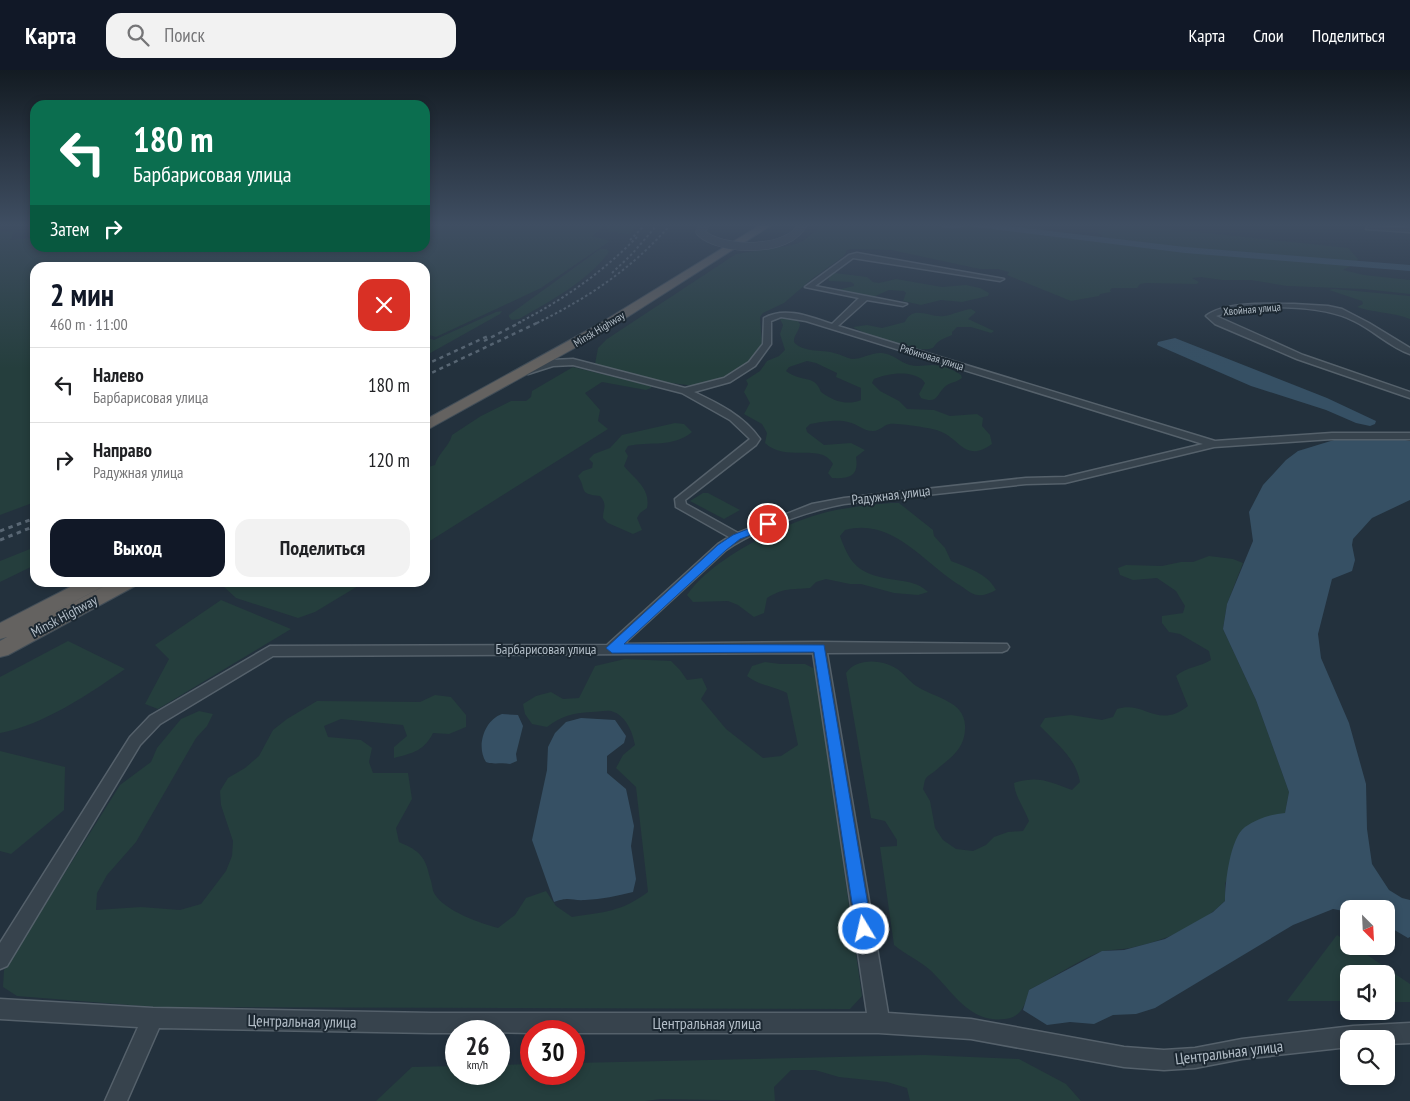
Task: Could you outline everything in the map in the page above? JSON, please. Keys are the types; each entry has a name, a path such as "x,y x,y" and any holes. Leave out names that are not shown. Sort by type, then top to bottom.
{"highway":[{"name":"Minsk Highway","path":"430,411 577,330 674,272"},
{"name":"Minsk Highway","path":"430,423 582,339 690,272"},
{"name":"Minsk Highway","path":"0,632 87,587"},
{"name":"Minsk Highway","path":"0,650 119,587"}],"street":[{"path":"830,272 809,287 903,304"},
{"path":"963,272 1000,278"},
{"path":"833,327 864,298"},
{"name":"Хвойная улица","path":"1410,351 1346,314 1326,308 1263,307 1224,311 1210,316 1218,322 1277,348 1410,395"},
{"name":"Рябиновая улица","path":"685,391 727,380 752,364 763,352 767,344 767,320 774,315 789,315 1214,444"},
{"path":"582,339 572,350 572,355 586,364"},
{"path":"521,374 543,365 560,362 586,364 685,391 725,413 745,427 755,439 752,444 680,499 680,505 688,511 737,537"},
{"path":"1214,444 1332,436 1410,436"},
{"name":"Радужная улица","path":"612,648 722,548 737,537 816,506 937,490 1026,481 1065,480 1214,444"},
{"name":"Барбарисовая улица","path":"0,960 135,741 145,729 155,720 270,650 1002,647"},
{"path":"819,648 879,1023"},
{"name":"Центральная улица","path":"0,1009 153,1018 431,1023 879,1023 971,1029 1124,1057 1164,1060 1196,1058 1242,1050 1353,1036 1410,1033"},
{"path":"116,1101 153,1018"}],"green space":[{"path":"0,272 30,272 30,504 0,515"},
{"path":"430,272 564,272 541,288 436,337 430,335"},
{"path":"568,272 591,272 555,298 519,319 512,320 509,315"},
{"path":"709,272 821,272 784,303 763,313 760,317 762,345 754,360 729,377 708,384 695,386 663,382 595,364 598,348 607,339"},
{"path":"1009,272 1352,272 1410,280 1410,294 1364,289 1287,286 1251,280 1222,280 1201,277 1192,278 1199,282 1197,284 1146,283 1140,284 1137,288 1112,288 1111,292 1100,294 1099,296 1071,301 1007,275"},
{"path":"835,273 867,277 873,282 879,283 896,279 942,287 966,285 980,288 989,293 988,296 962,302 941,300 921,305 903,301 906,293 904,291 889,290 873,297 841,292 837,290 854,286 854,284 851,282 829,281 828,276"},
{"path":"1329,290 1410,296 1410,319 1357,307 1363,304 1362,301"},
{"path":"971,309 976,312 968,319 994,331 991,333 971,327 957,327 952,332 952,335 929,349 913,348 890,342 853,327 867,325 882,328 905,322 912,314 922,313 944,316"},
{"path":"502,311 500,314 430,353 430,339 434,340"},
{"path":"785,318 798,321 800,326 794,342 802,348 829,352 852,359 882,353 910,365 940,366 958,373 962,378 947,385 937,397 931,400 921,398 919,394 925,383 915,376 908,374 886,375 874,379 872,383 880,391 899,401 907,409 934,410 950,416 977,414 983,418 982,426 990,435 992,444 983,449 969,450 939,431 906,425 890,424 873,431 844,421 810,424 806,428 807,432 824,445 851,443 865,450 856,457 856,468 852,475 844,478 832,478 828,473 833,464 820,454 783,452 773,449 765,443 767,433 762,424 744,414 750,403 744,392 748,384 746,380 760,371 767,361 779,356 785,350 780,334 783,325 780,319","holes":["807,361 837,373 836,377 861,388 861,400 851,403 835,400 821,392 815,383 786,371 789,367"]},
{"path":"573,367 651,386 651,388 646,390 602,382 585,393 600,410 598,421 608,429 430,541 430,466 435,465 452,435 481,416 511,401 526,401 531,397 532,391"},
{"path":"675,423 684,424 692,432 685,437 669,442 628,446 625,451 628,456 624,466 641,484 648,501 647,508 637,518 642,530 633,534 608,523 603,518 604,504 602,499 600,496 586,492 578,476 583,471 592,468 593,463 589,459 594,454 610,448 622,435"},
{"path":"703,493 708,493 740,510 724,519 690,501"},
{"path":"899,503 933,530 934,536 945,548 951,561 982,575 988,579 996,590 982,595 969,592 894,536 879,530 863,528 845,530 840,536 849,556 859,568 874,576 914,583 928,592 918,595 894,593 861,584 850,584 826,579 816,582 810,588 788,590 773,594 767,598 764,613 754,617 738,605 728,601 693,602 687,595 698,581 713,568 731,555 770,533 827,512 851,507"},
{"path":"30,549 30,567 0,582 0,561"},
{"path":"1209,556 1233,559 1243,563 1227,604 1223,629 1256,700 1289,792 1285,813 1225,883 1225,901 1193,925 1156,941 1130,948 1100,952 1082,960 1029,990 1022,1009 1011,1018 992,1019 971,1011 929,969 894,945 880,847 897,846 897,840 885,821 871,818 846,673 857,664 864,662 888,664 925,691 948,701 960,710 965,725 963,740 952,757 927,777 923,789 930,801 935,828 943,840 956,849 973,851 986,845 994,837 1008,832 1023,831 1029,821 1014,783 1037,780 1050,782 1072,790 1080,782 1078,773 1070,758 1040,726 1045,718 1071,715 1102,720 1113,717 1117,709 1127,707 1159,715 1168,715 1177,713 1188,706 1176,676 1211,660 1209,651 1180,634 1169,632 1162,623 1162,616 1183,613 1185,606 1176,591 1157,578 1133,580 1120,575 1118,568 1126,565 1162,566 1181,562 1193,562"},
{"path":"224,587 356,587 315,612 298,618 236,598"},
{"path":"221,600 291,629 158,709 145,704 169,659 155,645"},
{"path":"68,641 125,669 81,698 49,716 0,733 0,677"},
{"path":"625,659 671,661 687,680 702,678 707,689 701,699 726,729 763,758 781,756 798,745 787,693 756,682 747,676 752,666 765,662 805,664 815,669 862,996 850,1009 155,1007 17,996 3,987 4,970 120,785 151,762 157,748 181,719 199,711 213,714 207,726 196,738 136,842 107,875 97,893 96,910 141,907 180,910 201,904 226,871 232,856 233,841 221,805 220,791 228,778 245,768 259,756 273,730 287,719 317,701 420,702 435,695 451,697 466,715 466,727 449,734 433,733 422,748 412,753 394,758 394,747 407,736 403,725 341,719 324,726 328,737 361,740 372,748 369,762 373,773 408,773 412,799 396,828 399,842 412,848 424,859 433,891 439,899 454,911 498,928 515,915 526,898 546,891 556,906 572,917 612,910 629,904 648,892 636,787 616,768 623,755 635,745 628,725 621,716 611,711 573,714 557,720 547,727 532,724 525,714 523,704 536,696 551,692 563,699 579,698 595,666"},
{"path":"0,751 65,767 64,810 11,854 0,851"},
{"path":"1337,935 1340,937 1340,955 1367,955 1382,965 1340,965 1340,1001 1287,1001"},
{"path":"1395,974 1410,984 1410,1002 1395,1002"},
{"path":"924,1055 1019,1059 1066,1084 1081,1101 910,1101 907,1088 887,1082 839,1077 815,1070 791,1070 774,1087 775,1101 661,1099 645,1101 376,1101 412,1067 445,1066 445,1085 510,1085 510,1065 520,1064 520,1085 585,1085 585,1063"}],"water":[{"path":"1175,338 1327,398 1376,421 1375,424 1370,426 1356,423 1326,410 1251,386 1157,345 1158,342"},
{"path":"1401,439 1410,441 1410,500 1372,518 1353,539 1352,545 1355,560 1352,571 1332,579 1318,634 1321,658 1349,723 1366,784 1367,829 1372,864 1389,890 1402,898 1410,900 1410,937 1408,938 1395,930 1395,900 1340,900 1340,910 1333,909 1293,925 1155,1008 1136,1014 1113,1015 1094,1024 1070,1022 1047,1025 1023,1010 1029,990 1102,951 1124,950 1165,939 1213,912 1225,901 1229,861 1240,833 1245,827 1259,819 1285,813 1289,792 1256,700 1223,629 1227,604 1253,541 1249,512 1263,485 1286,460 1298,451 1334,440"},
{"path":"502,714 518,715 523,726 516,754 517,761 510,764 486,762 483,756 482,742 486,728 490,722"},
{"path":"581,718 615,720 626,736 624,743 607,756 607,773 626,789 634,826 631,846 636,879 633,892 597,899 567,899 554,902 532,840 547,770 548,747 555,733 566,722"}],"railway":[{"path":"518,323 551,305 598,272"},
{"path":"538,322 592,292 620,272"},
{"path":"484,341 521,322"},
{"path":"430,374 538,322"},
{"path":"430,363 488,336"},
{"path":"0,531 30,520"},
{"path":"0,540 30,528"}],"route":[{"path":"768,524 737,537 722,548 612,648 819,648 864,929"}]}
